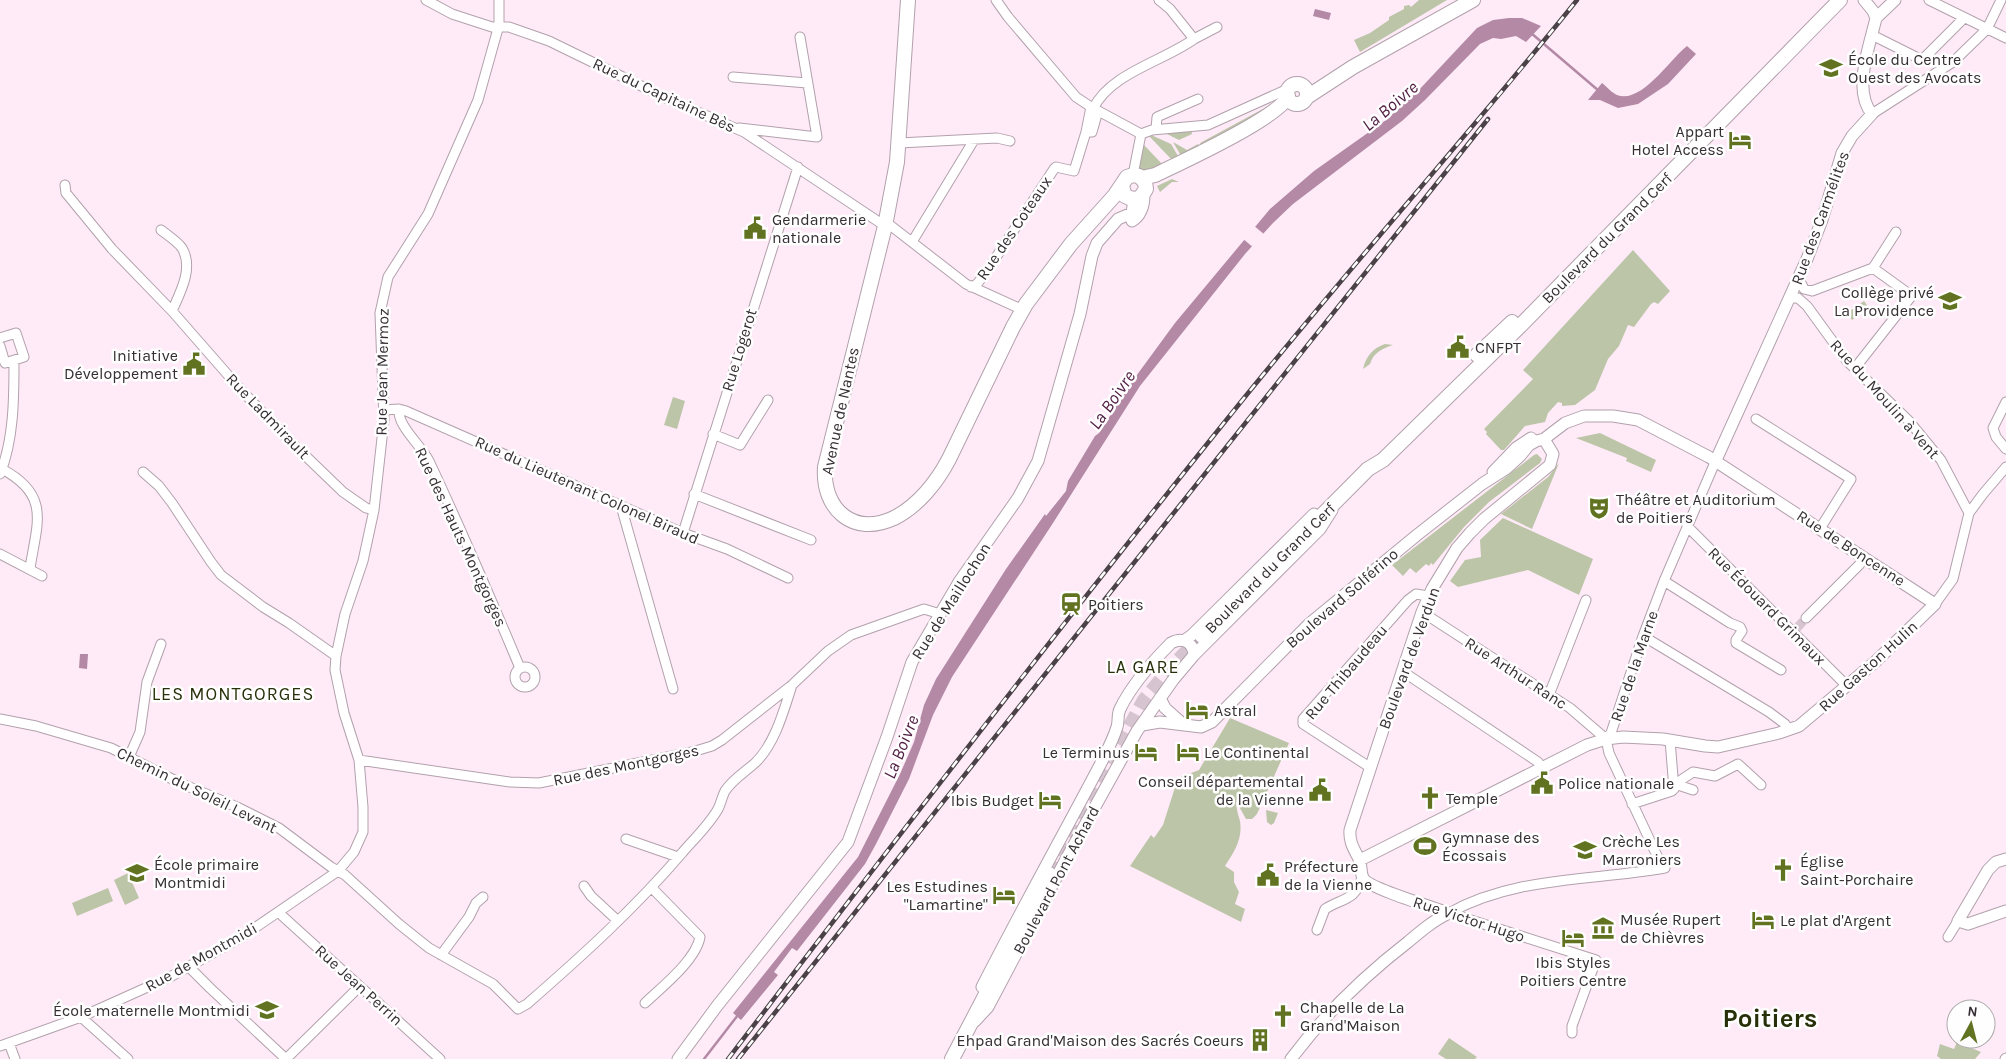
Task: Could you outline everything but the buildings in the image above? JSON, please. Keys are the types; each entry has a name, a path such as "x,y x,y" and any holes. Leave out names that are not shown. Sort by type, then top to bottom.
{"main road":[{"name":"Avenue de Nantes","path":"908,0 897,162 885,224 826,467 825,484 834,508 849,520 859,523 881,523 908,510 927,492 938,478 1022,310 1071,244 1099,214 1135,188 1202,159 1232,136 1269,116 1297,94 1353,67 1473,0"},
{"name":"Boulevard du Grand Cerf","path":"1368,469 1375,455 1548,288 1783,49 1828,0"},
{"name":"Boulevard du Grand Cerf","path":"1202,636 1368,469 1383,460 1519,327 1840,0"},
{"name":"Boulevard Pont Achard","path":"952,1059 1048,874"}],"street":[{"name":"Rue du Capitaine Bès","path":"426,0 452,14 492,26 509,27 549,41 668,99 744,132 912,242 971,287 1022,310"},
{"name":"Rue Jean Mermoz","path":"358,760 337,686 335,670 345,614 363,562 374,510 384,410 380,313 388,277 428,214 478,100 499,25 499,0"},
{"path":"996,0 1008,17 1070,90 1094,109 1141,134 1156,129 1208,125 1297,94"},
{"path":"1159,0 1170,9 1194,39"},
{"path":"1864,0 1876,18"},
{"path":"1872,114 1864,98 1863,75 1876,18 1895,0"},
{"path":"1929,0 2006,38"},
{"name":"Rue des Carmélites","path":"1716,460 1788,298 1799,279 1822,220 1842,153 1852,136 1872,114 1953,62 1987,29 2001,0"},
{"path":"1872,35 1922,60 1964,18"},
{"path":"1094,109 1101,98 1116,83 1217,27"},
{"path":"734,128 817,137 800,37"},
{"path":"733,77 807,83"},
{"path":"1156,129 1157,116 1198,99"},
{"name":"Rue des Coteaux","path":"971,287 983,276 1054,169 1056,167 1074,171 1086,132 1092,132 1094,109"},
{"path":"1135,188 1141,134"},
{"path":"899,143 1000,138 1010,141"},
{"path":"912,242 974,140"},
{"name":"Rue Logerot","path":"683,533 798,167"},
{"name":"Rue Ladmirault","path":"65,185 66,193 96,230 172,311 242,391 343,492 366,508 374,510"},
{"name":"Rue de Maillochon","path":"678,1059 717,1006 848,842 912,662 965,573 1009,512 1033,471 1042,448 1080,314 1095,248 1100,238 1118,219 1132,213 1135,188"},
{"path":"161,230 182,248 187,267 184,281 172,311"},
{"path":"1799,279 1804,288 1812,291 1873,268 1896,232"},
{"path":"1855,368 1910,298 1909,294 1873,268"},
{"name":"Rue du Moulin à Vent","path":"1788,298 1798,298 1807,306 1847,361 1909,421 1941,460 1969,513"},
{"path":"0,338 16,333 24,357 5,363 0,346"},
{"path":"14,360 13,413 1,472 16,476 26,486 38,510 30,568"},
{"path":"713,434 740,445 768,400"},
{"path":"2006,402 1994,422 1993,428 1996,437 2006,450"},
{"name":"Rue du Lieutenant Colonel Biraud","path":"384,410 399,409 683,533 727,549 788,578"},
{"name":"Rue des Hauts Montgorges","path":"399,409 400,420 418,444 431,466 520,668"},
{"name":"Boulevard Solférino","path":"1139,728 1160,722 1201,727 1212,722 1309,624 1482,484 1521,443 1534,436 1544,439 1565,423 1574,419 1594,415 1619,416 1638,420 1716,460"},
{"path":"1756,419 1851,479 1821,528"},
{"name":"Boulevard de Verdun","path":"1360,860 1354,851 1350,836 1402,671 1428,596 1457,548 1484,518 1550,465 1553,454 1544,439"},
{"name":"Rue de la Marne","path":"1449,913 1466,903 1488,895 1541,882 1629,874 1665,868 1660,862 1607,750 1606,739 1611,733 1643,636 1664,581 1716,460"},
{"name":"Rue de Boncenne","path":"1716,460 1935,604"},
{"path":"1935,604 1953,579 1969,513 1982,494 2006,467"},
{"path":"143,472 159,486 222,575 262,607 289,623 336,656"},
{"path":"694,494 811,540"},
{"name":"Boulevard du Grand Cerf","path":"1118,724 1117,719 1121,708 1143,675 1171,643 1177,640 1185,640 1316,512 1339,499"},
{"name":"Boulevard du Grand Cerf","path":"1160,698 1194,655 1320,529 1339,499"},
{"path":"620,506 673,689"},
{"name":"Rue Édouard Grimaux","path":"1687,526 1795,630 1847,686"},
{"path":"0,554 30,568 42,576"},
{"path":"1806,618 1860,564"},
{"path":"1664,581 1730,623 1740,627 1742,631 1736,640 1736,644 1782,670"},
{"name":"Rue Thibaudeau","path":"1371,768 1319,736 1303,724 1303,719 1408,600 1416,594 1428,596"},
{"path":"1549,694 1586,600"},
{"name":"Rue Gaston Hulin","path":"1794,728 1847,686 1935,604"},
{"name":"Rue des Montgorges","path":"358,760 510,782 539,783 692,752 712,746 722,740 792,685 828,651 851,635 924,609 940,614"},
{"name":"Rue Arthur Ranc","path":"1422,612 1570,708 1606,739"},
{"path":"1643,636 1794,728"},
{"path":"1185,640 1193,647 1194,655"},
{"path":"129,757 140,732 147,682 161,644"},
{"path":"1402,671 1538,762 1542,768"},
{"path":"584,886 590,896 618,921 652,888 718,809 724,793 730,784 765,752 781,718 792,685"},
{"path":"1160,698 1165,708 1183,724"},
{"name":"Boulevard Pont Achard","path":"970,1026 988,1007 1065,861 1139,728 1160,698"},
{"name":"Chemin du Soleil Levant","path":"0,719 36,726 92,741 279,828 345,875 412,935 441,955 493,984 518,1009 527,1004 618,921"},
{"path":"1118,724 1126,730 1139,728"},
{"name":"Boulevard Pont Achard","path":"970,1026 974,1002 1031,891 1101,763 1118,724"},
{"path":"1358,889 1362,877 1360,860 1587,745 1606,739 1622,737 1670,740 1718,747 1794,728"},
{"path":"1670,740 1676,787"},
{"name":"Rue de Montmidi","path":"0,1046 81,1017 189,967 240,938 338,871 354,852 363,832 364,807 358,760"},
{"path":"1632,804 1676,787 1692,772 1715,776 1738,764 1761,785"},
{"path":"1676,787 1693,790"},
{"path":"626,839 678,857"},
{"path":"1948,937 1988,870 1996,862 2006,859"},
{"name":"Rue Victor Hugo","path":"1362,877 1376,888 1596,960 1572,1026 1572,1033"},
{"path":"1317,930 1325,909 1344,901 1358,889 1363,887 1376,888"},
{"path":"645,1003 689,959 699,944 700,937 652,888"},
{"path":"441,955 469,918 476,904 483,897"},
{"path":"1958,921 1968,924 2006,910"},
{"name":"Rue Jean Perrin","path":"278,912 440,1059"},
{"path":"1291,1059 1308,1036 1343,998 1392,954 1437,919 1449,913"},
{"path":"189,967 286,1059 360,986"},
{"name":"Rue de Maillochon","path":"685,1059 717,1006"},
{"path":"81,1017 128,1059"},
{"path":"9,1043 15,1059"}],"green space":[{"path":"1419,0 1447,0 1360,52 1354,40 1370,33 1389,20 1389,17 1404,9 1404,6 1409,5 1411,7"},
{"path":"1281,99 1282,101 1202,146 1200,143"},
{"path":"1191,129 1192,134 1179,140 1161,131"},
{"path":"1149,134 1171,144 1178,156 1177,159 1173,161"},
{"path":"1173,142 1187,150 1198,144 1199,147 1184,155 1180,154"},
{"path":"1143,144 1164,166 1143,171 1139,169 1140,164 1138,163"},
{"path":"1172,179 1179,182 1172,182 1160,192 1157,186"},
{"path":"1633,250 1670,291 1658,304 1654,302 1651,304 1634,327 1628,325 1619,346 1608,359 1595,390 1575,405 1562,406 1562,403 1558,402 1548,413 1545,422 1525,426 1504,450 1501,450 1486,434 1487,432 1484,429 1533,379 1523,370"},
{"path":"1864,301 1869,308 1852,320 1847,313"},
{"path":"1385,344 1393,345 1379,351 1373,357 1370,364 1363,369 1371,353"},
{"path":"673,397 685,401 677,429 664,425"},
{"path":"1600,433 1656,460 1651,472 1626,461 1627,458 1576,438"},
{"path":"1537,454 1542,459 1540,463 1489,502 1464,527 1433,565 1431,563 1429,566 1426,564 1416,573 1410,568 1403,576 1392,565 1534,455"},
{"path":"1559,463 1532,529 1501,514 1548,477"},
{"path":"1503,518 1593,559 1579,595 1528,570 1458,587 1450,581 1465,560 1481,557 1480,540"},
{"path":"1230,718 1289,743 1257,814 1252,819 1246,819 1236,801 1241,828 1240,834 1225,866 1234,872 1234,882 1239,892 1235,904 1245,909 1241,922 1130,866 1151,835 1154,838 1163,825 1178,778 1199,770"},
{"path":"1266,810 1278,813 1274,823 1271,825 1267,822"},
{"path":"128,873 139,898 125,905 114,880"},
{"path":"108,888 113,901 77,916 72,903"},
{"path":"1449,1038 1477,1057 1475,1059 1446,1059 1438,1054"},
{"path":"1940,1044 1946,1046 1946,1049 1974,1049 1981,1052 1975,1059 1941,1059 1937,1056"}],"shaded area":[{"path":"1315,9 1331,13 1329,20 1313,16"},
{"name":"La Boivre","path":"1522,18 1541,26 1526,42 1516,36 1501,39 1493,38 1480,44 1402,121 1293,204 1245,254 1140,386 952,677 933,715 909,779 865,864 797,951 792,948 774,972 778,975 741,1020 733,1013 858,857 900,774 914,742 924,705 936,679 1006,569 1045,514 1046,516 1066,491 1068,481 1095,436 1099,433 1131,383 1175,323 1270,209 1314,171 1386,120 1417,92 1477,28 1493,20"},
{"path":"1687,46 1696,54 1668,84 1638,104 1618,108 1600,100 1588,100 1602,83 1617,95 1626,96 1636,93 1646,87"},
{"path":"80,654 88,654 87,669 79,668"}],"pier":[{"path":"1253,225 1265,235 1254,248 1242,238"}],"waterway":[{"name":"La Boivre","path":"1531,33 1599,91"},
{"name":"La Boivre","path":"704,1059 738,1015"}],"tunnel":[{"path":"1797,628 1806,618"},
{"path":"1049,874 1144,700 1172,666 1202,636"}],"railway":[{"path":"728,1059 1171,488 1278,357 1577,0"},
{"path":"738,1059 1488,119"}],"place":[{"name":"École du Centre Ouest des Avocats","path":"1831,68"},
{"name":"Appart Hotel Access","path":"1740,140"},
{"name":"Gendarmerie nationale","path":"755,228"},
{"name":"Collège privé La Providence","path":"1950,301"},
{"name":"CNFPT","path":"1458,347"},
{"name":"Initiative Développement","path":"194,364"},
{"name":"Théâtre et Auditorium de Poitiers","path":"1599,508"},
{"name":"Poitiers","path":"1071,604"},
{"name":"Astral","path":"1197,710"},
{"name":"Le Terminus","path":"1146,752"},
{"name":"Le Continental","path":"1188,752"},
{"name":"Police nationale","path":"1542,783"},
{"name":"Conseil départemental de la Vienne","path":"1320,790"},
{"name":"Temple","path":"1430,798"},
{"name":"Ibis Budget","path":"1050,800"},
{"name":"Gymnase des Écossais","path":"1425,846"},
{"name":"Crèche Les Marroniers","path":"1585,850"},
{"name":"Église Saint-Porchaire","path":"1783,870"},
{"name":"École primaire Montmidi","path":"137,873"},
{"name":"Préfecture de la Vienne","path":"1268,875"},
{"name":"Les Estudines \"Lamartine\"","path":"1004,895"},
{"name":"Le plat d'Argent","path":"1763,920"},
{"name":"Musée Rupert de Chièvres","path":"1603,928"},
{"name":"Ibis Styles Poitiers Centre","path":"1573,938"},
{"name":"École maternelle Montmidi","path":"267,1010"},
{"name":"Chapelle de La Grand'Maison","path":"1283,1016"},
{"name":"Ehpad Grand'Maison des Sacrés Coeurs","path":"1260,1040"}],"district":[{"name":"LA GARE","path":"1143,667"},
{"name":"LES MONTGORGES","path":"233,694"},
{"name":"Poitiers","path":"1770,1018"}]}
